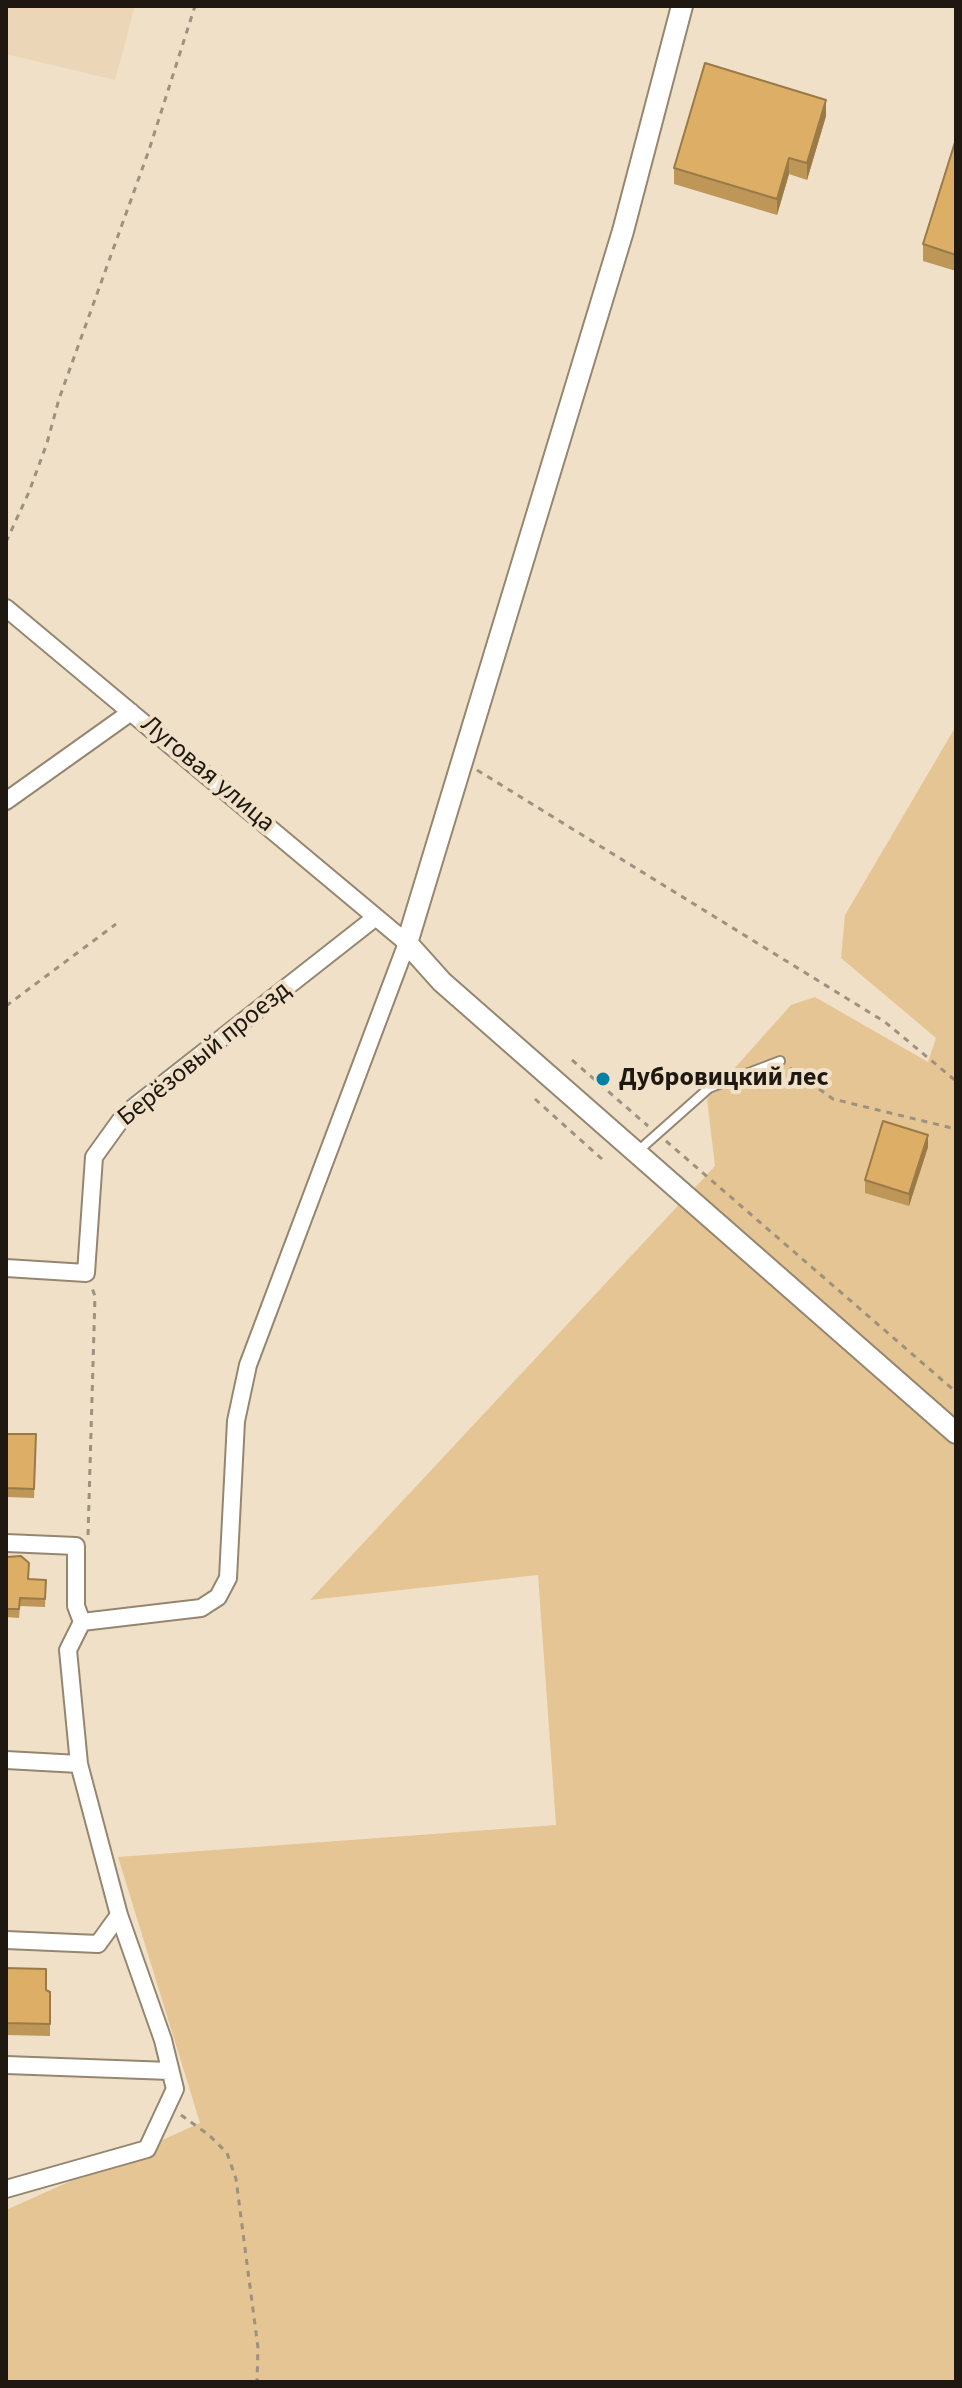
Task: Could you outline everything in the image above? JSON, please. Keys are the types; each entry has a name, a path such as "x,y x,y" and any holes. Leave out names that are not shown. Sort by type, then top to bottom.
{"street":[{"path":"82,1622 201,1608 218,1597 228,1578 236,1421 248,1365 407,943 623,231 682,6"},
{"name":"Луговая улица","path":"6,608 407,943"},
{"path":"6,801 131,712"},
{"name":"Берёзовый проезд","path":"86,1273 94,1157 125,1114 376,917"},
{"path":"407,943 442,982 956,1433"},
{"path":"6,1268 86,1273"},
{"path":"6,1543 76,1546 76,1606 82,1622 68,1650 79,1764 119,1915 163,2040 175,2089 147,2149 6,2189"},
{"path":"6,1760 79,1764"},
{"path":"6,1940 98,1944 119,1915"},
{"path":"6,2065 170,2071"}],"lane":[{"path":"635,1154 709,1088 780,1061"}],"path":[{"path":"6,542 47,443 59,399 149,150 195,6"},
{"path":"461,760 885,1022 956,1081"},
{"path":"6,1006 116,924"},
{"path":"572,1060 956,1392"},
{"path":"780,1061 833,1099 956,1129"},
{"path":"535,1099 602,1159"},
{"path":"76,1546 88,1536 95,1296 86,1273"},
{"path":"168,2106 209,2135 227,2153 236,2179 258,2348 257,2382"}],"shaded area":[{"path":"6,6 135,6 115,80 6,54"},
{"path":"956,726 956,2382 6,2382 6,2210 200,2123 118,1857 556,1825 538,1575 310,1600 715,1166 707,1099 791,1005 815,997 928,1062 936,1038 841,958 845,915"}],"building":[{"path":"705,63 826,100 807,163 789,158 777,199 674,168"},
{"path":"956,139 956,255 923,244"},
{"path":"883,1121 928,1135 909,1194 865,1180"},
{"path":"6,1434 36,1434 34,1489 6,1488"},
{"path":"21,1556 29,1563 28,1579 46,1580 45,1599 20,1598 19,1609 6,1609 6,1557"},
{"path":"6,1968 46,1969 50,2024 6,2023"}],"place":[{"name":"Дубровицкий лес","path":"603,1079"}]}
